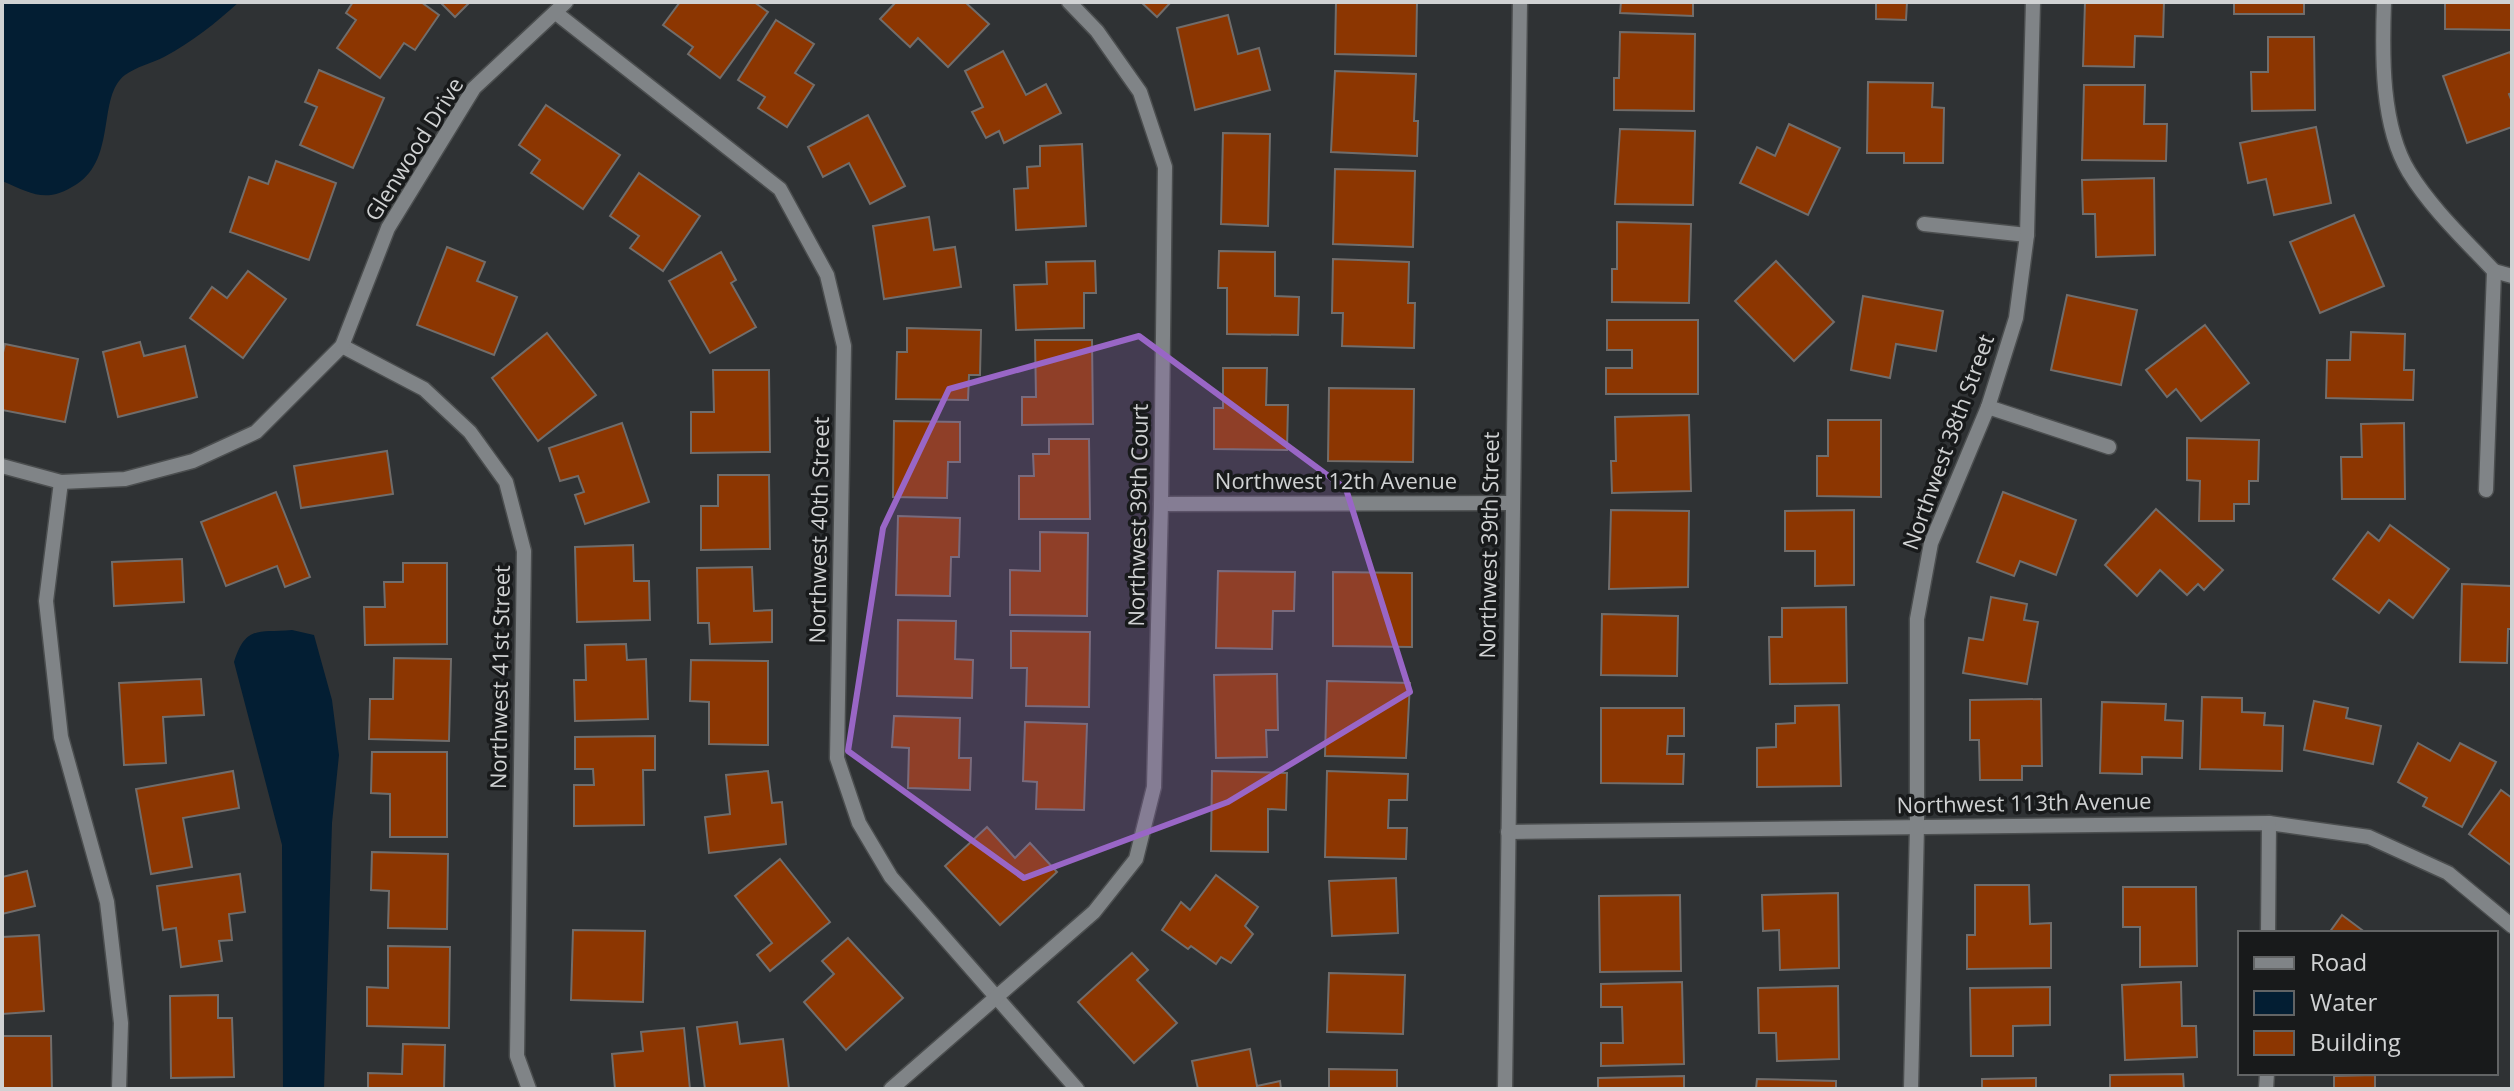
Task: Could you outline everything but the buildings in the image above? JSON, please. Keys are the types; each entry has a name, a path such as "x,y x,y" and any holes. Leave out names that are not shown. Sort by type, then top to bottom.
{"street":[{"name":"Northwest 39th Court","path":"997,998 1094,912 1136,859 1154,787 1165,167 1140,92 1097,31 1069,2"},
{"name":"Northwest 39th Street","path":"1505,1089 1520,2"},
{"name":"Northwest 38th Street","path":"1911,1089 1917,826 1917,619 1931,543 1988,407 2016,318 2027,235 2033,2"},
{"path":"2384,2 2387,113 2408,171 2494,271 2512,276"},
{"name":"Glenwood Drive","path":"2,466 61,482 125,479 193,461 256,432 342,346 388,228 474,88 561,8"},
{"name":"Northwest 40th Street","path":"561,8 780,189 827,275 844,346 837,758 859,823 891,877 1077,1089"},
{"path":"1924,224 2027,235"},
{"path":"2486,490 2494,271"},
{"name":"Northwest 41st Street","path":"342,346 424,389 470,432 506,482 524,551 517,1056 529,1089"},
{"path":"1988,407 2109,447"},
{"path":"61,482 46,601 61,737 107,902 121,1023 119,1089"},
{"name":"Northwest 12th Avenue","path":"1161,504 1512,503"},
{"path":"2268,931 2269,823"},
{"name":"Northwest 113th Avenue","path":"1508,832 2269,823 2369,837 2448,873 2512,926"},
{"path":"891,1089 997,998"}],"highlighted area":[{"path":"1139,336 1346,489 1410,692 1228,802 1024,878 848,751 883,528 949,389"}],"water":[{"path":"2,2 239,2 184,45 125,75 111,97 102,144 89,173 66,190 40,195 2,181"},
{"path":"292,630 314,635 332,700 339,755 332,823 324,1089 283,1089 282,845 234,662 248,636"}]}
